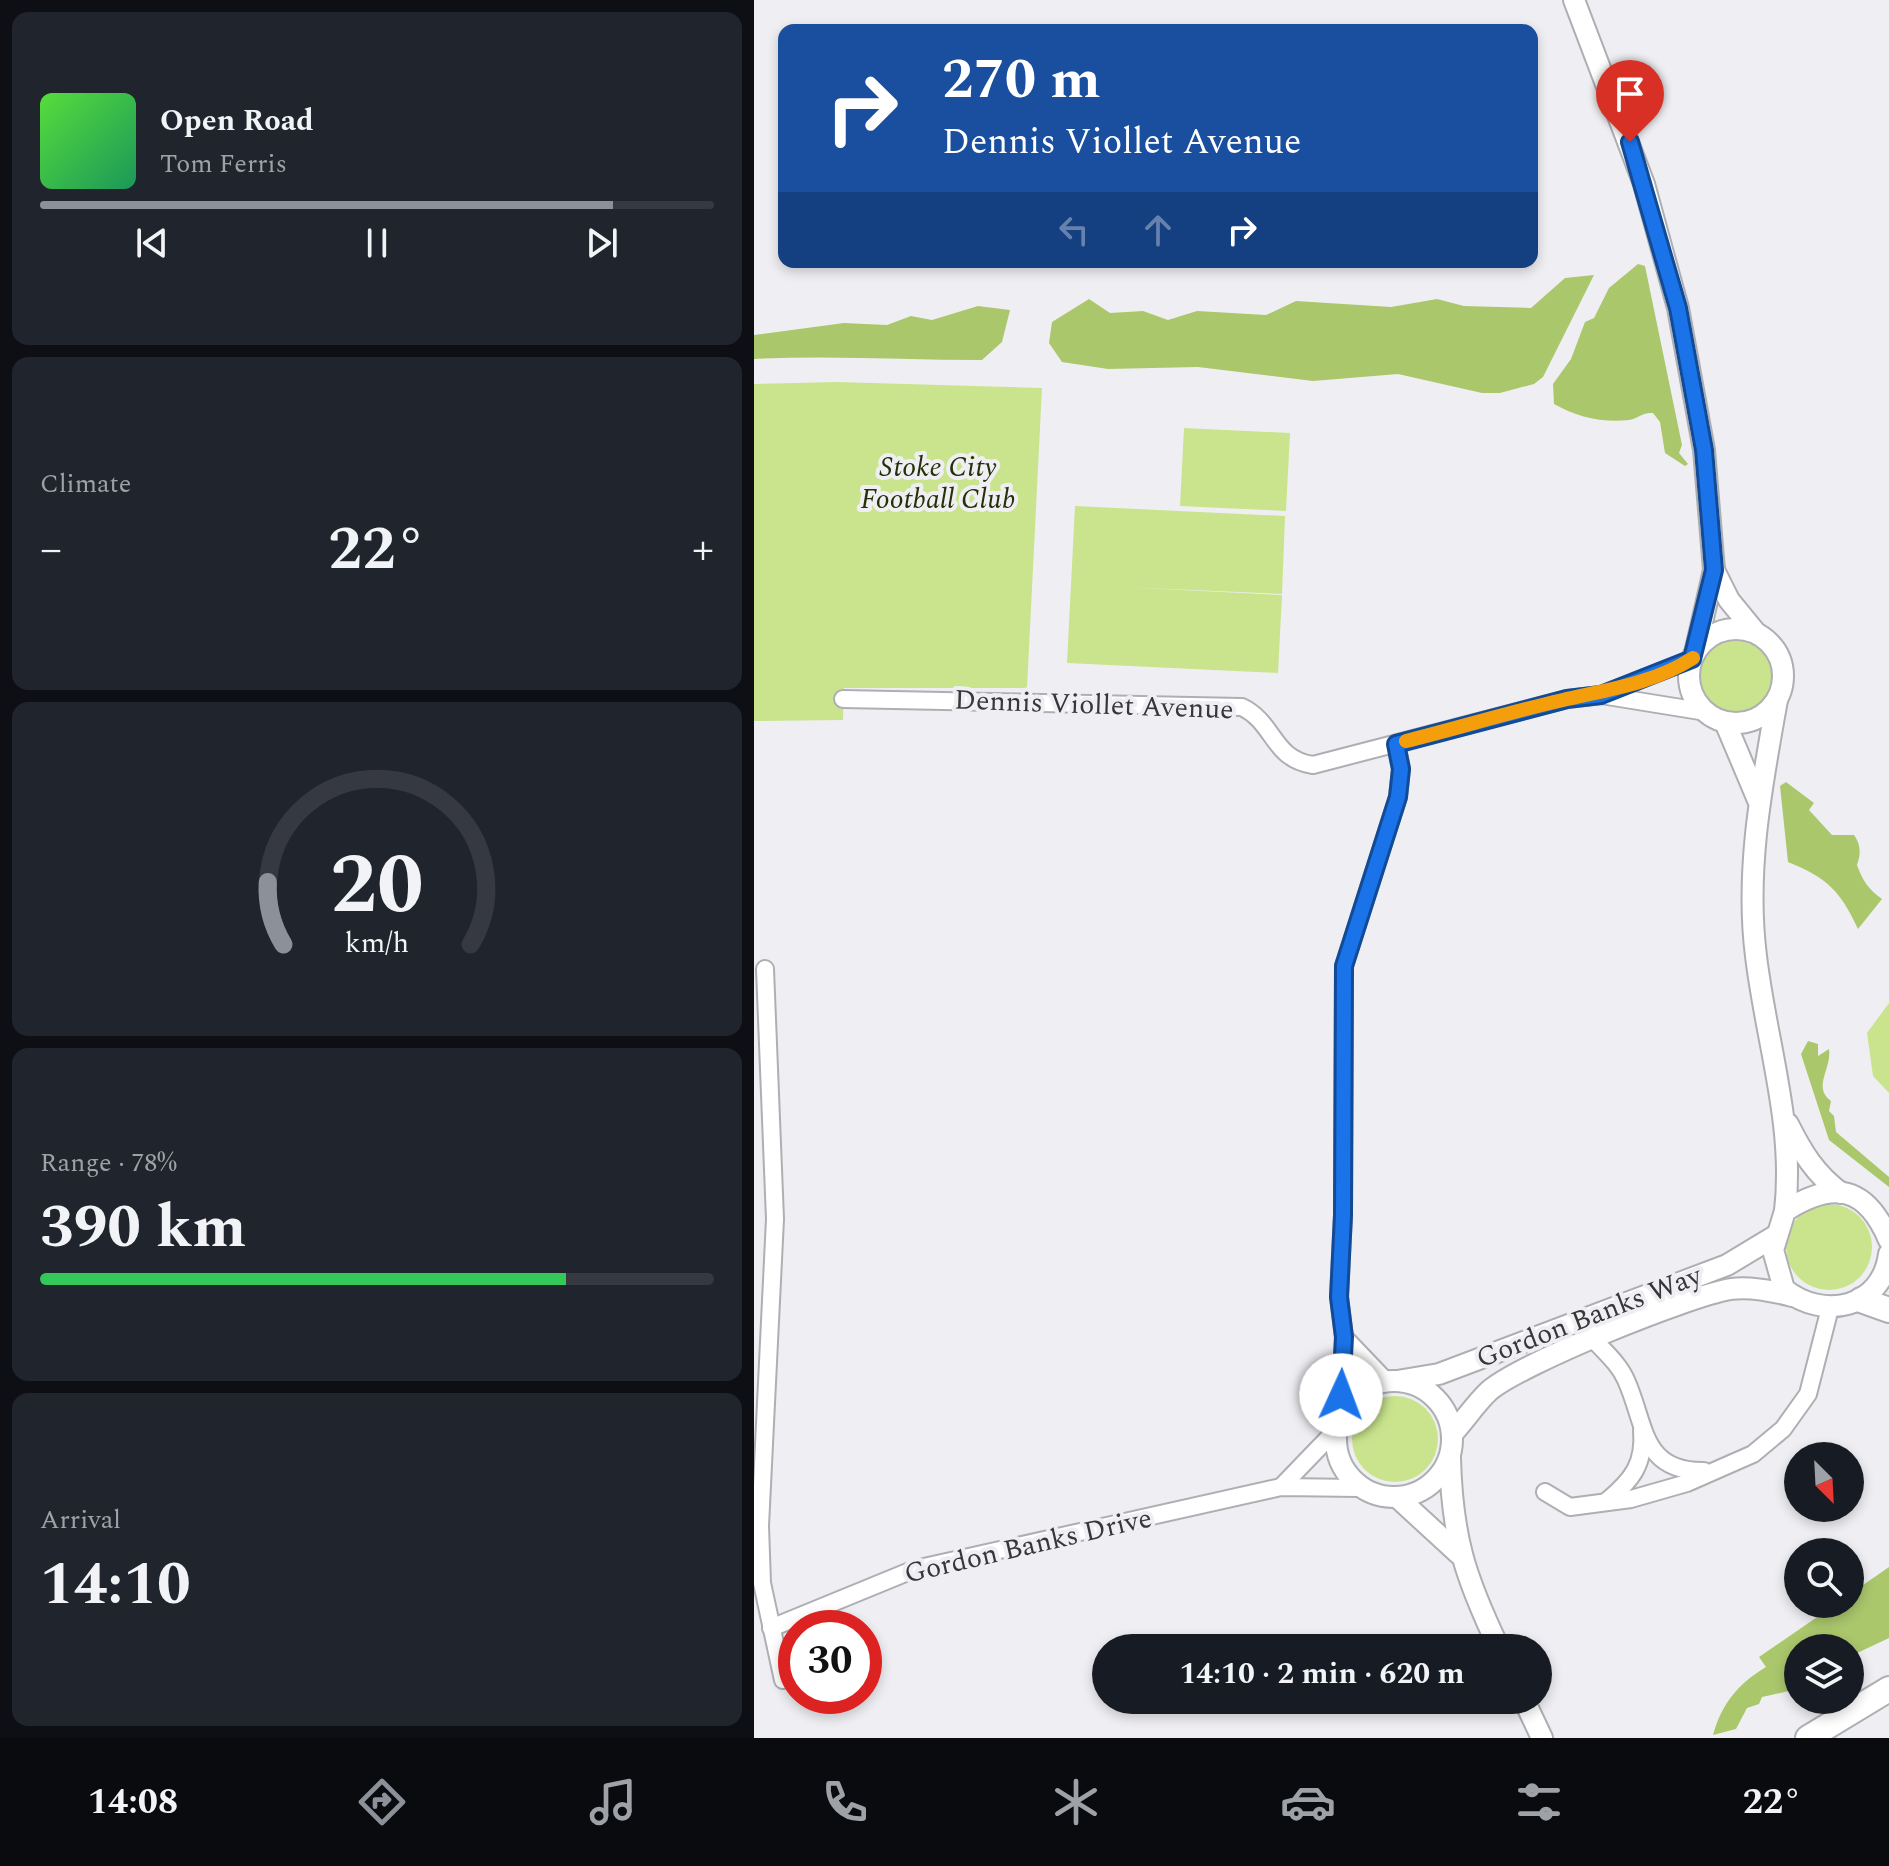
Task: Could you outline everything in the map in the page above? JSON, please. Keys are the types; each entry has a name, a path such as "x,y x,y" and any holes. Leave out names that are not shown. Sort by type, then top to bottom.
{"highway":[{"path":"1861,1300 1889,1310"},
{"path":"1808,1738 1889,1689"},
{"path":"1825,1738 1889,1706"}],"main road":[{"path":"1574,0 1640,171 1678,308 1704,450 1714,570 1689,673 1692,693 1706,712 1725,722 1756,719 1777,700"},
{"path":"1714,570 1729,600 1781,661 1783,673 1758,800 1754,862 1755,953 1783,1116 1788,1182 1785,1211 1775,1236 1777,1273 1784,1289 1792,1296"},
{"path":"1693,656 1702,644 1720,632 1733,629 1756,633"},
{"path":"1725,722 1758,800"},
{"path":"1783,1116 1806,1159 1821,1179 1841,1193 1872,1207 1889,1240"},
{"path":"1785,1211 1811,1196 1841,1193"},
{"name":"Gordon Banks Way","path":"1392,1381 1439,1374 1727,1265 1775,1236"},
{"path":"1830,1308 1861,1300 1879,1285 1889,1254"},
{"name":"Gordon Banks Way","path":"1453,1433 1488,1392 1509,1378 1701,1297 1733,1288 1773,1290 1830,1308"},
{"path":"1450,1458 1440,1476 1421,1491 1397,1497 1359,1488 1344,1469 1336,1449 1338,1422 1368,1388 1392,1381 1424,1389 1441,1403 1453,1433 1451,1503 1459,1554 1493,1634"},
{"path":"1397,1497 1459,1554"},
{"path":"1531,1714 1542,1738"}],"street":[{"name":"Dennis Viollet Avenue","path":"1601,695 1693,656"},
{"name":"Dennis Viollet Avenue","path":"843,699 1242,707 1264,723 1289,758 1313,765 1567,699 1601,695 1706,712"},
{"path":"1281,1487 1338,1422 1344,1337 1339,1297 1343,1215 1344,966 1398,797 1401,769 1396,744"},
{"path":"765,969 775,1224 760,1526 762,1583 778,1658"},
{"path":"1545,1492 1570,1507 1605,1502 1687,1483 1753,1454 1783,1429 1814,1379 1830,1308"},
{"path":"1344,1337 1392,1381"},
{"path":"1594,1340 1620,1368 1641,1428 1665,1464 1683,1471 1713,1470"},
{"path":"1605,1502 1636,1474 1642,1458 1641,1428"},
{"name":"Gordon Banks Drive","path":"771,1628 915,1569 1281,1487 1359,1488"}],"green space":[{"path":"1638,264 1645,266 1682,445 1679,453 1688,464 1685,466 1665,453 1660,422 1653,413 1629,420 1609,421 1581,416 1554,404 1553,384 1571,359 1585,322 1594,318 1609,288"},
{"path":"1594,275 1543,377 1534,384 1500,393 1482,393 1398,374 1313,381 1198,367 1108,369 1062,362 1049,343 1052,322 1089,299 1110,313 1143,311 1168,320 1197,311 1266,315 1296,301 1391,307 1437,299 1464,306 1531,308 1565,278"},
{"path":"978,306 1010,310 1002,342 982,360 754,359 754,335 844,323 887,325 911,316 932,320"},
{"name":"Stoke City Football Club","path":"837,382 1042,388 1027,688 844,688 843,720 754,721 754,384"},
{"path":"1184,428 1290,433 1286,511 1180,506"},
{"path":"1075,506 1285,516 1282,594 1123,587 1282,595 1278,673 1067,663"},
{"path":"1736,641 1757,647 1767,657 1773,678 1767,699 1757,709 1736,715 1715,709 1705,699 1699,678 1705,657 1715,647"},
{"path":"1786,782 1814,803 1809,810 1832,835 1854,835 1856,839 1860,850 1859,871 1882,899 1858,929 1845,904 1831,887 1788,862 1780,786"},
{"path":"1889,1003 1889,1093 1873,1076 1867,1033"},
{"path":"1808,1041 1818,1044 1818,1056 1829,1049 1823,1090 1831,1101 1829,1111 1834,1116 1836,1132 1889,1177 1889,1187 1829,1140 1801,1054"},
{"path":"1821,1204 1837,1204 1860,1216 1869,1230 1872,1247 1869,1264 1860,1278 1837,1290 1821,1290 1805,1283 1793,1271 1786,1255 1786,1239 1793,1223 1805,1211"},
{"path":"1387,1396 1403,1396 1426,1408 1435,1422 1438,1439 1435,1456 1426,1470 1403,1482 1387,1482 1371,1475 1359,1463 1352,1447 1352,1431 1359,1415 1371,1403"},
{"path":"1889,1567 1889,1638 1864,1650 1864,1634 1792,1634 1816,1618 1864,1618 1864,1584"},
{"path":"1784,1640 1784,1692 1762,1697 1759,1704 1747,1708 1736,1729 1713,1735 1732,1695 1766,1667 1759,1657"}],"slow traffic":[{"path":"1406,741 1567,699 1601,695 1660,674 1693,658"}],"route":[{"path":"1341,1395 1344,1337 1339,1297 1343,1215 1344,966 1398,797 1401,769 1396,744 1567,699 1601,695 1660,674 1692,659 1703,621 1714,570 1704,450 1678,308 1630,142"}]}
